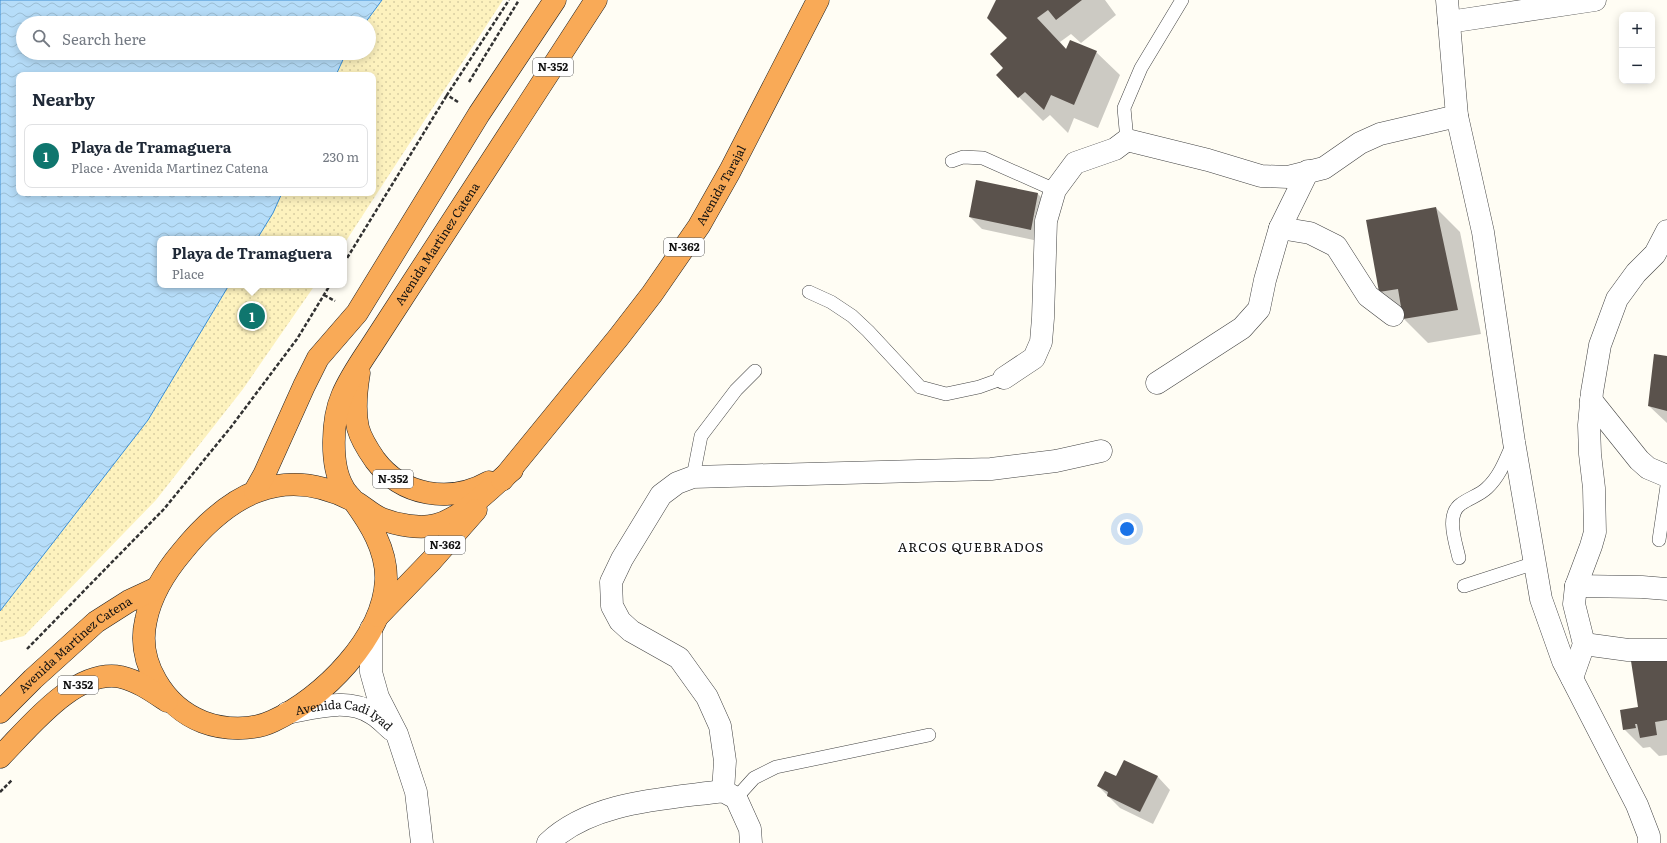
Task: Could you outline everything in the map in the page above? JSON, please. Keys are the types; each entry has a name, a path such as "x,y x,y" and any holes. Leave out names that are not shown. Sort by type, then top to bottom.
{"highway":[{"name":"N-352","path":"255,491 264,475 318,358 357,312 479,114 555,0"},
{"name":"Avenida Martinez Catena","path":"354,501 342,487 336,467 334,443 336,418 341,397 360,364 596,0"},
{"name":"Avenida Tarajal","path":"373,624 512,470 652,294 699,226 730,171 818,0"},
{"name":"N-352","path":"360,364 355,400 358,428 370,453 382,469 398,482 408,488 422,492 451,494 482,486 512,470"},
{"name":"Avenida Tarajal","path":"354,501 381,519 404,525 436,525 465,509 512,470"},
{"name":"N-352","path":"0,757 54,703 82,683 102,677 120,677 137,682 189,715 205,723 233,728 260,725 273,721 300,706 324,688 347,663 373,624 383,599 386,580 385,565 381,549 376,534 354,501 331,491 293,485 274,486 255,491 226,508 196,534 175,560 158,588 146,620 144,642 149,666 158,685 175,706"},
{"name":"Avenida Martinez Catena","path":"0,712 96,622 129,601 158,588"}],"street":[{"path":"1447,0 1457,116 1483,232 1514,442 1541,599 1563,661 1638,804 1649,836 1649,843"},
{"path":"1449,22 1596,0"},
{"path":"1004,378 1034,358 1040,342 1043,318 1046,221 1055,190 1075,163 1115,149 1127,140 1208,160 1260,176 1288,177 1324,168 1360,143 1380,134 1457,116"},
{"path":"1157,383 1242,328 1259,309 1265,280 1280,228 1308,171"},
{"path":"1280,228 1310,232 1336,246 1368,296 1393,315"},
{"path":"1572,678 1584,644 1574,604 1576,586 1592,546 1595,532 1594,488 1589,425 1591,400 1600,345 1618,299 1636,273 1655,254 1667,231"},
{"path":"1591,400 1638,460 1648,468 1667,476"},
{"path":"751,843 750,829 730,795 720,726 707,697 679,658 631,631 620,621 612,606 611,582 622,558 661,495 677,482 693,477 991,469 1056,461 1101,451"},
{"path":"1576,586 1667,589"},
{"name":"Avenida Cadi Iyad","path":"373,624 371,672 378,697 397,734 416,792 422,843"},
{"path":"1584,644 1628,650 1667,650"},
{"name":"Avenida Cadi Iyad","path":"287,713 336,705 352,706 373,714 397,734"},
{"path":"548,843 559,832 592,815 627,805 730,795"}],"lane":[{"path":"1127,140 1124,108 1141,68 1182,0"},
{"path":"952,161 963,157 983,158 1055,190"},
{"path":"809,292 831,302 852,316 920,387 946,394 979,387 1004,378"},
{"path":"693,477 701,436 736,390 755,371"},
{"path":"1459,558 1452,525 1454,510 1460,504 1486,490 1495,480 1514,442"},
{"path":"1659,540 1667,486"},
{"path":"1464,586 1535,563"},
{"path":"730,795 754,778 776,767 929,735"}],"path":[{"path":"347,258 447,95 509,0"},
{"path":"465,87 519,0"},
{"path":"447,95 457,101"},
{"path":"26,649 164,509 231,427 297,339 328,288"},
{"path":"0,792 16,776"}],"sand":[{"path":"382,0 503,0 376,195 376,72 337,72 343,60 376,60 376,16 370,16"},
{"path":"281,196 375,196 347,239 347,236 259,236 273,213"},
{"path":"227,288 313,288 243,389 156,500 24,636 0,642 0,611 148,420"}],"water":[{"path":"0,0 382,0 370,16 16,16 16,60 343,60 337,72 16,72 16,196 281,196 273,213 259,236 157,236 157,288 227,288 148,420 0,611"}],"building":[{"path":"996,0 1082,0 1056,20 1048,10 1037,18 1066,49 1070,40 1097,51 1074,105 1051,95 1044,110 1025,92 1018,98 996,75 1003,68 990,54 1007,38 987,18"},
{"path":"976,180 1038,193 1031,230 969,217"},
{"path":"1436,207 1458,310 1403,319 1398,289 1379,292 1366,220"},
{"path":"1654,354 1667,356 1667,411 1648,406"},
{"path":"1667,655 1667,720 1655,722 1657,735 1640,738 1637,724 1635,724 1636,728 1623,730 1620,710 1638,707 1631,661"},
{"path":"1124,760 1158,776 1140,812 1107,796 1108,792 1097,786 1105,771 1116,776"}],"place":[{"name":"Playa de Tramaguera","path":"252,316"}],"district":[{"name":"ARCOS QUEBRADOS","path":"971,547"}]}
